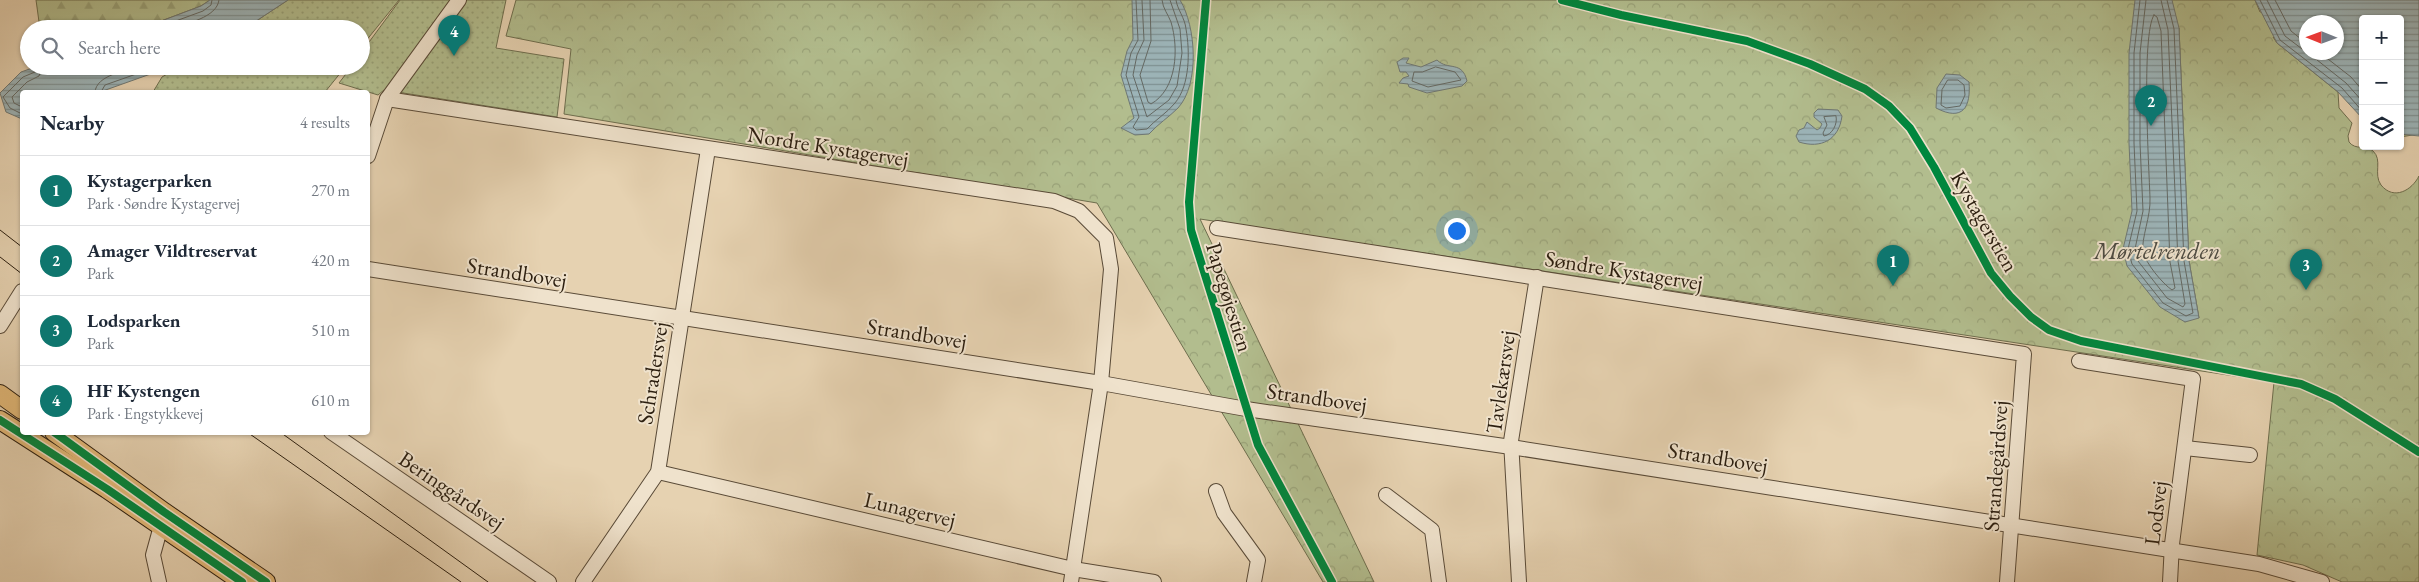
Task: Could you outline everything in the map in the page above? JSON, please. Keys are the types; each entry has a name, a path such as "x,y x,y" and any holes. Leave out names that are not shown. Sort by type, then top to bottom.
{"main road":[{"path":"0,394 20,409"},
{"path":"0,420 20,433"},
{"path":"23,435 242,582"},
{"path":"58,435 164,512 266,582"}],"street":[{"path":"370,150 387,99 459,0"},
{"name":"Nordre Kystagervej","path":"387,99 1054,201 1079,211 1106,238 1111,269 1101,383 1072,576"},
{"name":"Schradersvej","path":"583,582 658,472 708,148"},
{"name":"Søndre Kystagervej","path":"1217,228 2024,354"},
{"name":"Strandbovej","path":"370,269 1101,383 1246,409 1511,447 2012,524 2259,564 2304,579 2322,582"},
{"name":"Tavlekærsvej","path":"1519,582 1514,453 1511,447 1537,277"},
{"path":"0,326 20,294"},
{"name":"Strandegårdsvej","path":"2007,582 2024,354"},
{"name":"Lodsvej","path":"2079,361 2193,379 2172,550 2170,582"},
{"name":"Beringgårdsvej","path":"335,435 549,582"},
{"path":"2185,448 2250,455"},
{"name":"Lunagervej","path":"658,472 1072,576 1154,582"},
{"path":"1216,491 1224,513 1258,560 1254,582"},
{"path":"1386,495 1432,530 1439,582"},
{"path":"159,582 152,555 161,526"}],"green space":[{"path":"36,0 210,0 201,6 164,20 39,20"},
{"path":"288,0 399,0 370,36 370,20 258,20"},
{"path":"400,0 506,0 496,48 564,59 557,117 384,90 378,95 370,93 370,90 362,90 339,83 345,75 370,75 370,41"},
{"path":"516,0 2255,0 2260,12 2419,0 2419,134 2404,136 2404,15 2359,15 2359,106 2302,60 2344,60 2344,15 2299,15 2299,58 2273,37 2277,43 2338,92 2339,108 2352,123 2348,136 2349,142 2359,147 2359,150 2373,151 2378,163 2379,181 2386,190 2397,193 2402,192 2412,186 2419,176 2419,582 2342,582 2303,565 2257,555 2274,382 1200,219 1374,582 1323,582 1097,203 564,114 571,49 506,36","holes":["2179,28 2189,261 2199,318 2125,255"]},
{"path":"165,75 339,75 327,90 154,90 162,77"}],"water":[{"path":"210,0 288,0 258,20 164,20 201,6"},
{"path":"1132,0 1180,0 1190,24 1192,39 1193,70 1185,98 1178,108 1149,134 1135,135 1121,128 1134,118 1121,75 1127,51 1133,39"},
{"name":"Mørtelrenden","path":"2135,0 2172,0 2179,28 2189,261 2199,318 2185,322 2160,307 2127,266 2123,249 2132,211 2129,143 2129,53"},
{"path":"2255,0 2419,0 2419,136 2404,134 2404,15 2359,15 2359,115 2338,92 2277,43"},
{"path":"1403,58 1409,58 1406,63 1421,67 1437,60 1462,70 1467,81 1462,86 1427,93 1409,87 1408,84 1399,83 1403,78 1409,76 1406,72 1400,72 1397,62"},
{"path":"20,73 20,75 148,75 106,90 20,90 20,118 6,112 0,93"},
{"path":"1946,74 1960,75 1969,82 1967,105 1959,113 1945,112 1936,108 1937,88"},
{"path":"1818,109 1838,110 1842,116 1837,131 1828,141 1815,144 1799,142 1796,136 1807,122 1817,130 1820,128 1822,124 1814,117 1814,113"}],"tram line":[{"path":"0,230 20,245"},
{"path":"0,257 20,272"},
{"path":"251,435 461,582"},
{"path":"284,435 488,582"}],"cycle path":[{"name":"Papegøjestien","path":"1206,0 1189,202 1191,230 1258,445 1332,582"},
{"name":"Kystagerstien","path":"1562,0 1621,15 1747,41 1810,64 1865,89 1889,106 1910,128 1934,167 1991,273 2031,317 2049,330 2081,341 2301,384 2335,399 2419,452"},
{"path":"0,420 20,433"},
{"path":"23,435 107,489 242,582"},
{"path":"58,435 164,512 266,582"}],"place":[{"name":"HF Kystengen","path":"454,56"},
{"name":"Amager Vildtreservat","path":"2151,126"},
{"name":"Kystagerparken","path":"1893,286"},
{"name":"Lodsparken","path":"2306,290"}]}
